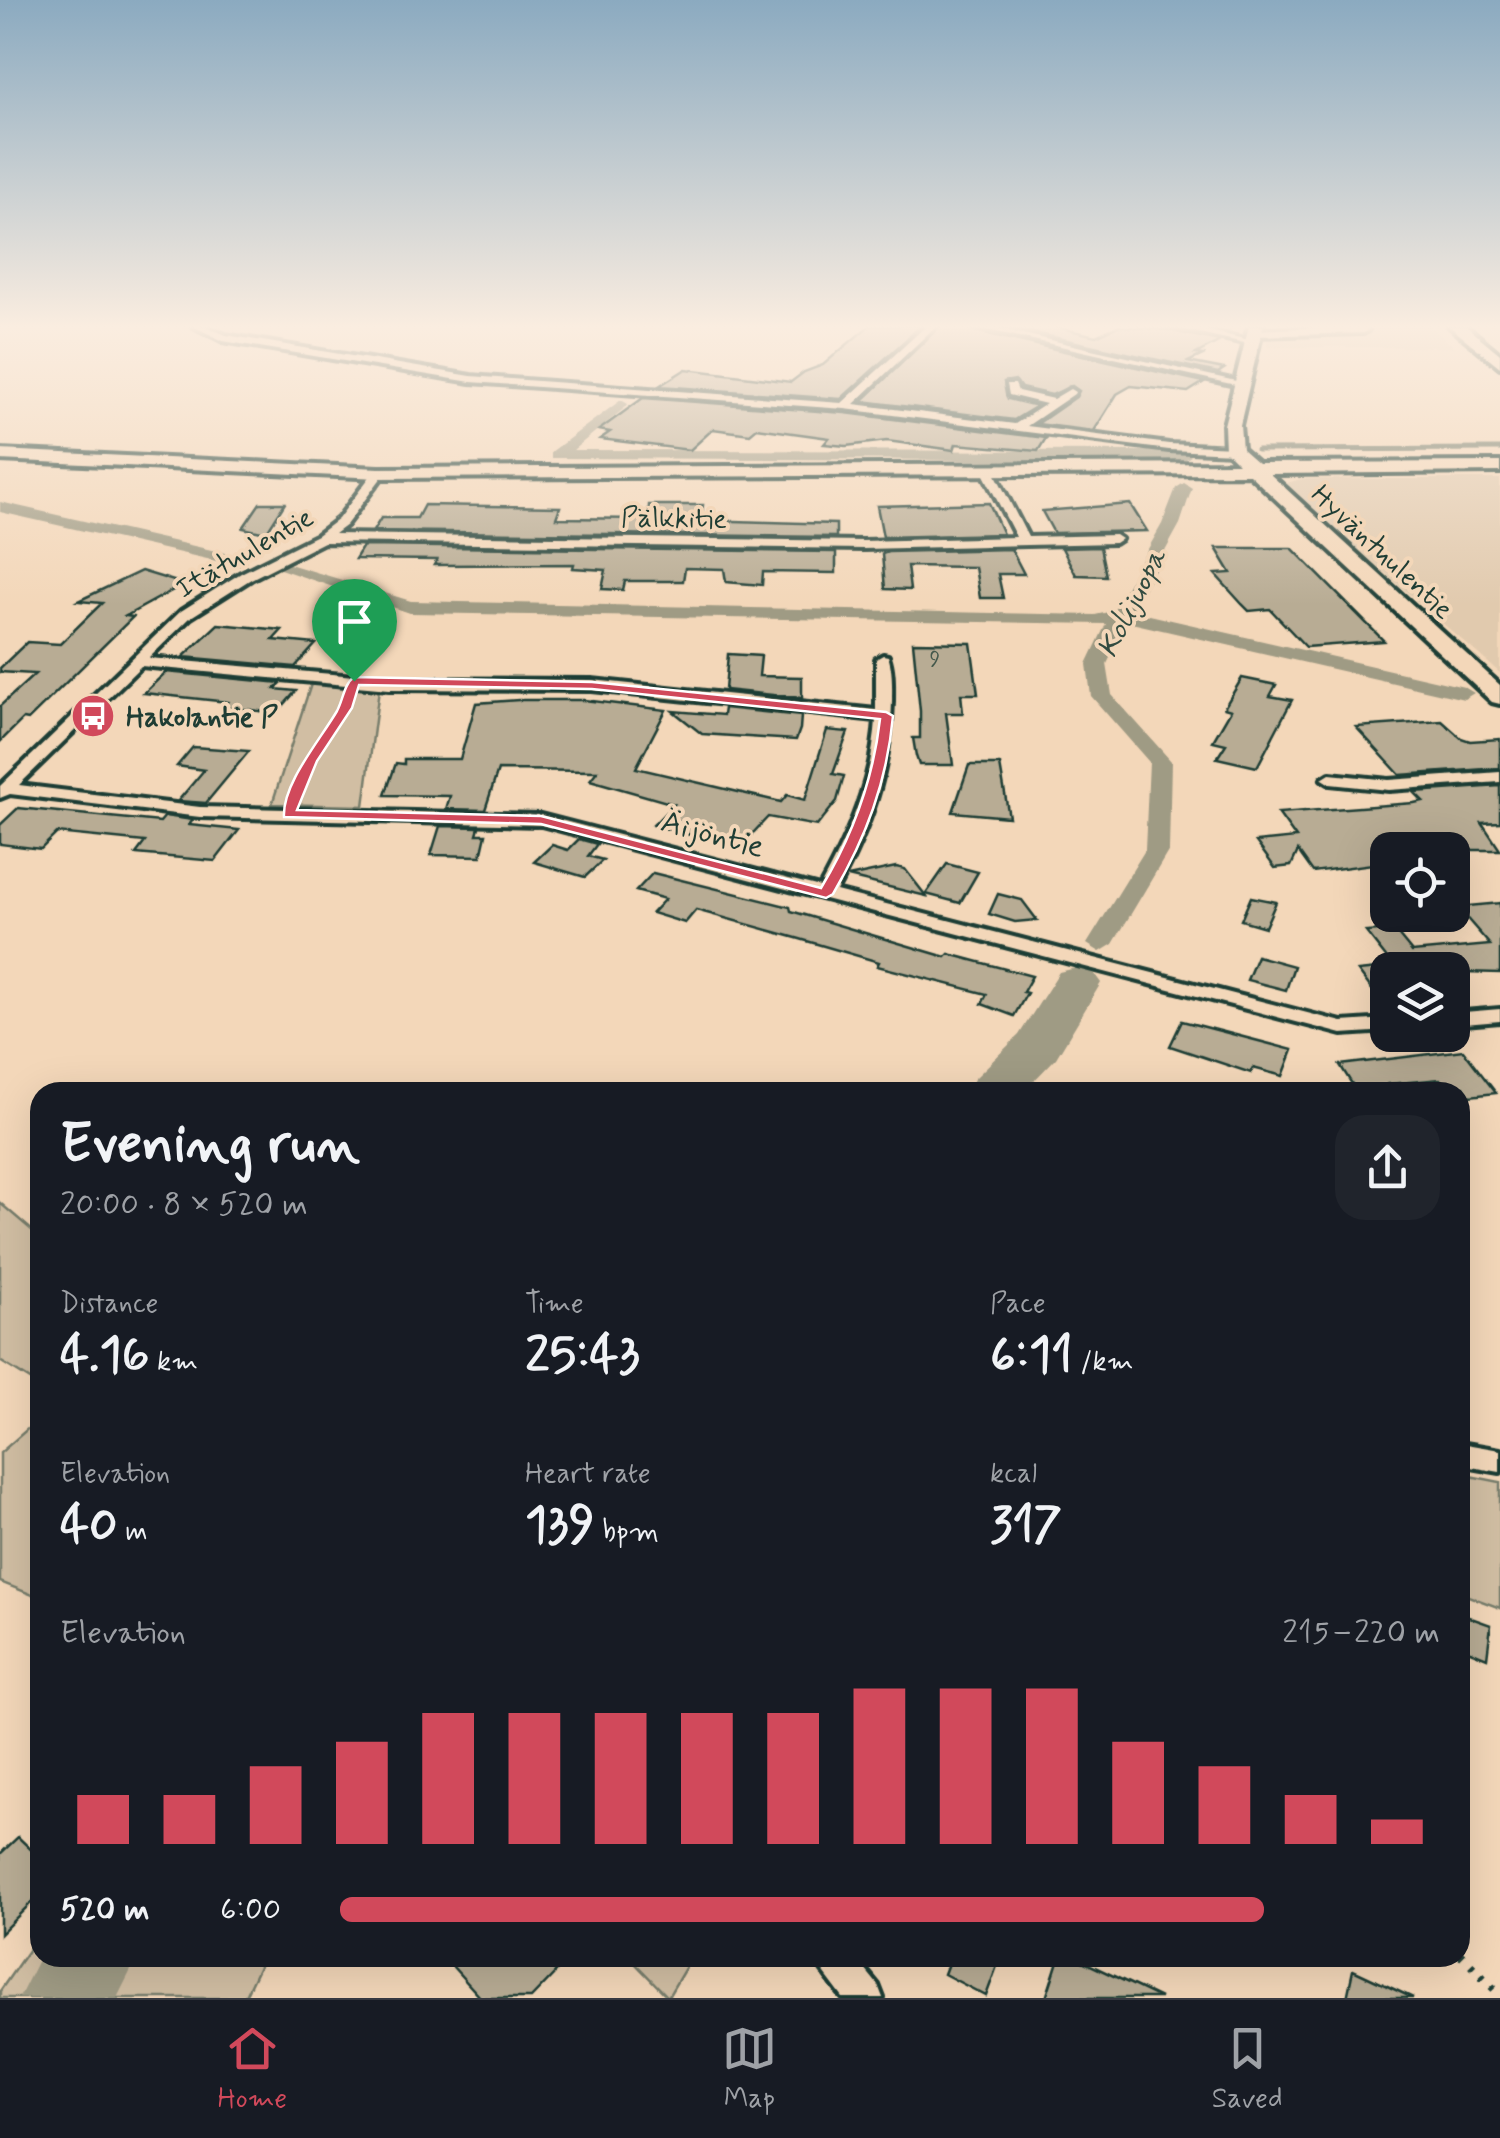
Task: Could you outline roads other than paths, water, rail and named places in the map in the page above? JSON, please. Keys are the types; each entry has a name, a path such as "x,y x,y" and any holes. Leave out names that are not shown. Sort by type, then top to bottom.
{"street":[{"path":"950,419 1169,446 1234,450 1233,419"},
{"path":"1018,428 1030,419"},
{"name":"Hyväntuulentie","path":"1234,450 1500,697"},
{"path":"0,455 379,473 1500,467"},
{"path":"987,469 1024,541"},
{"name":"Itätuulentie","path":"4,792 186,614 246,576 322,538 342,522 379,473"},
{"name":"Pälkkitie","path":"322,538 863,544 1115,538"},
{"path":"826,894 855,844 882,764 886,716 883,659"},
{"path":"135,661 354,681 592,686 886,716"},
{"path":"1330,779 1389,785 1500,777"},
{"name":"Äijöntie","path":"4,792 200,812 541,820 1342,1028 1370,1026"},
{"path":"1470,1018 1500,1016"},
{"path":"1470,1456 1500,1462"},
{"path":"841,1967 866,1998"}],"waterway":[{"path":"602,419 557,455 1183,456"},
{"path":"1257,450 1500,449"},
{"name":"Kolijuopa","path":"1120,615 1171,524 1184,488"},
{"path":"0,507 238,561"},
{"path":"286,568 410,607 1095,621 1120,615"},
{"name":"Kolijuopa","path":"1100,944 1157,850 1160,761 1102,696 1097,664 1120,615"},
{"path":"1120,615 1464,693"},
{"name":"Kolijuopa","path":"1003,1082 1038,1046 1076,983"},
{"name":"Kolijuopa","path":"63,1998 86,1967"}],"place":[{"name":"Hakolantie P","path":"93,716"}]}
